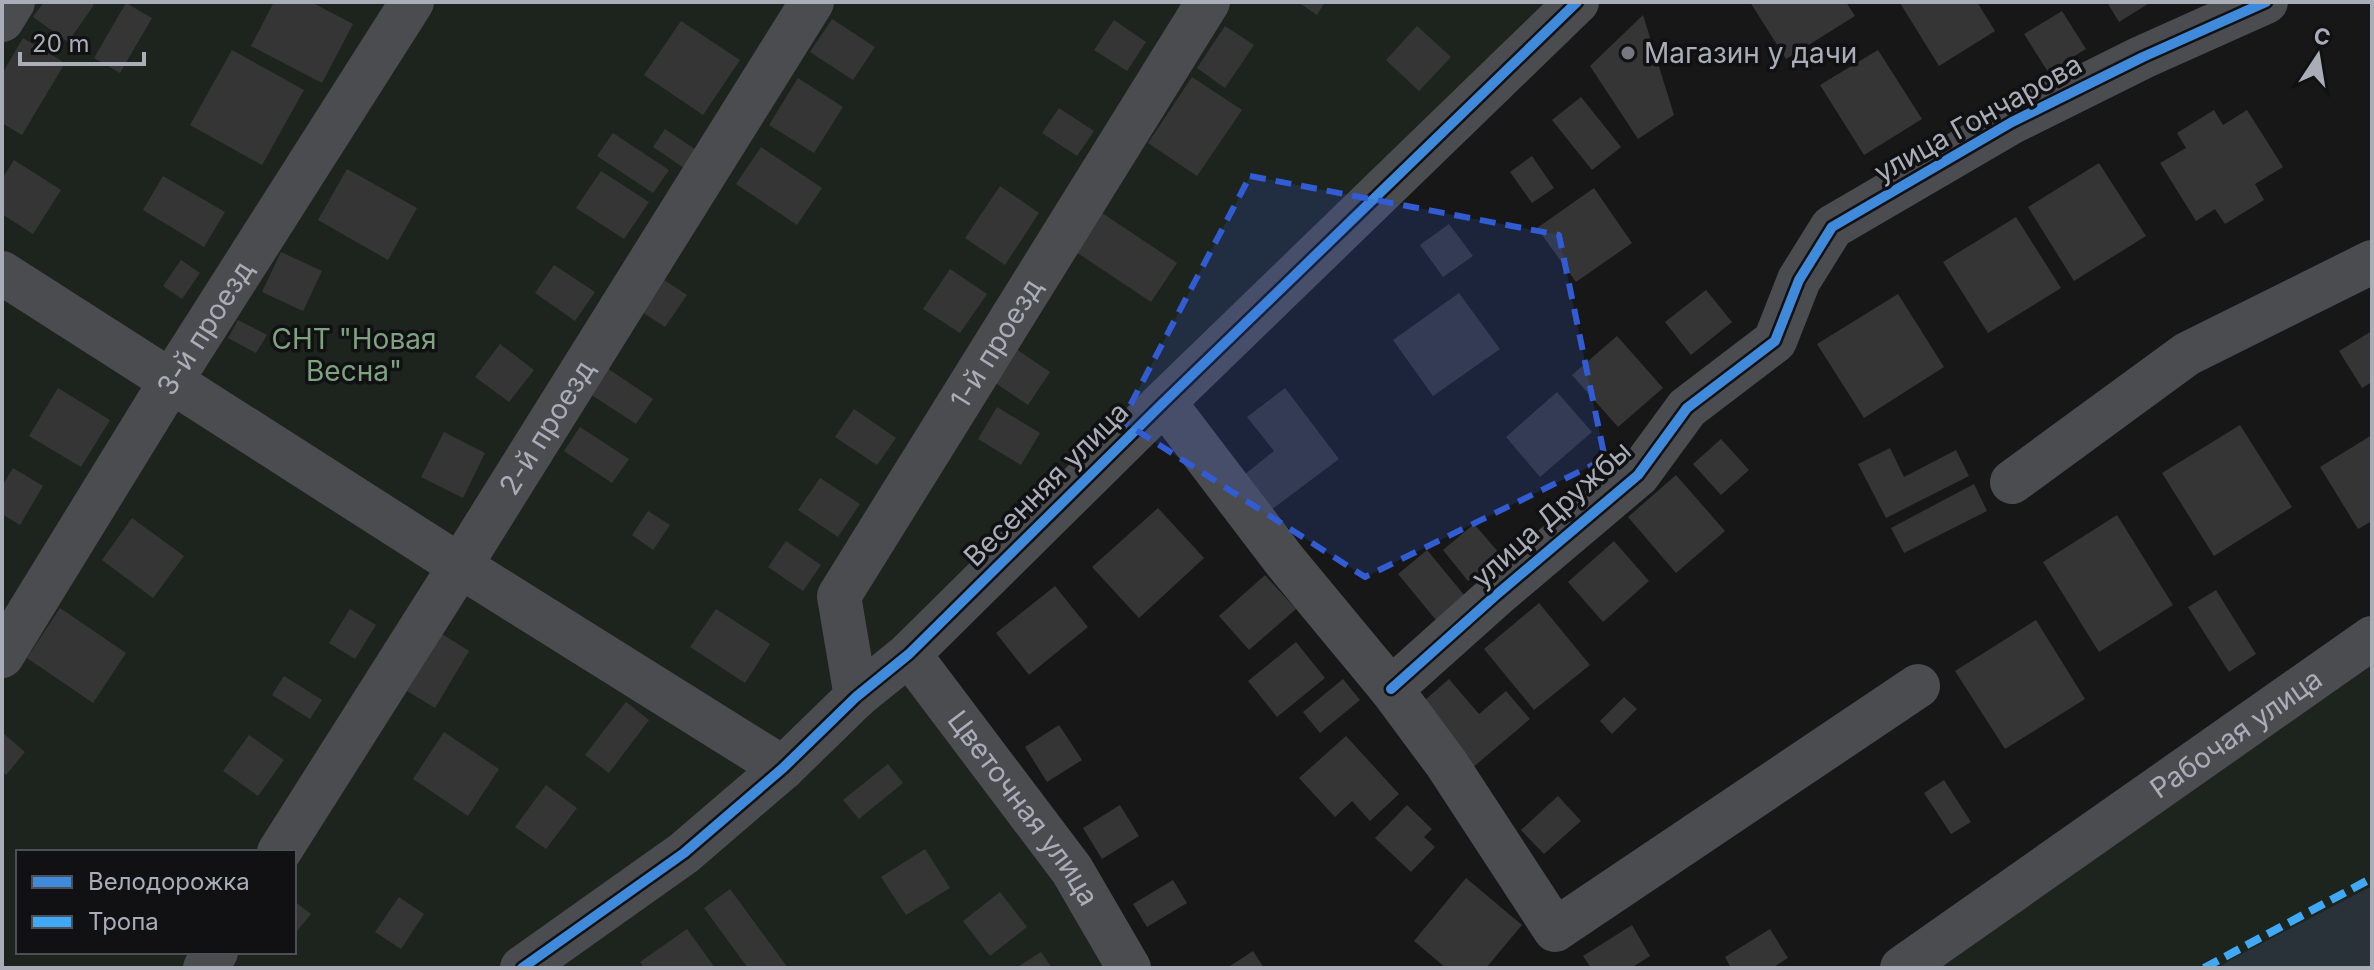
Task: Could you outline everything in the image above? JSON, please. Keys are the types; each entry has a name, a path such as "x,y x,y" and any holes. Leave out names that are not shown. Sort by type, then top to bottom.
{"street":[{"path":"2,20 13,2"},
{"name":"3-й проезд","path":"2,656 171,381 412,2"},
{"name":"2-й проезд","path":"280,850 812,2"},
{"name":"1-й проезд","path":"856,697 839,596 1208,2"},
{"name":"Весенняя улица","path":"522,968 684,853 783,768 856,697 909,654 1577,2"},
{"name":"улица Гончарова","path":"1775,341 1799,280 1832,227 2012,122 2143,57 2266,2"},
{"path":"2012,482 2187,354 2372,262"},
{"path":"2,273 783,768"},
{"name":"улица Дружбы","path":"1391,689 1638,475 1687,408 1775,341"},
{"path":"1164,402 1285,561 1391,689 1446,763 1555,930 1918,686"},
{"name":"Рабочая улица","path":"1902,968 2372,638"},
{"name":"Цветочная улица","path":"909,654 1072,870 1129,968"}],"highlighted area":[{"path":"1250,176 1559,235 1605,459 1365,577 1122,421"}],"green space":[{"name":"СНТ \"Новая Весна\"","path":"2,2 1577,2 909,654 1129,968 2,968"},
{"path":"2372,638 2372,886 2218,968 1902,968"}],"shaded area":[{"path":"2372,886 2372,968 2218,968 2232,959"}],"building":[{"path":"44,2 90,2 94,5 68,42 33,17"},
{"path":"274,2 311,2 353,24 322,83 251,46"},
{"path":"1298,2 1325,2 1317,15"},
{"path":"1750,2 1846,2 1855,16 1786,59"},
{"path":"1901,2 1977,2 1995,31 1939,66"},
{"path":"2107,2 2151,2 2119,22"},
{"path":"126,3 152,18 120,73 94,58"},
{"path":"2062,11 2086,49 2048,72 2024,34"},
{"path":"1643,15 1674,115 1638,139 1590,66"},
{"path":"832,19 875,47 853,80 810,52"},
{"path":"1114,20 1146,42 1127,71 1094,50"},
{"path":"681,21 740,60 703,115 644,75"},
{"path":"1225,26 1254,45 1225,88 1197,68"},
{"path":"1417,26 1451,57 1419,91 1386,60"},
{"path":"23,38 65,63 22,135 2,123 2,74"},
{"path":"232,50 304,90 262,165 190,125"},
{"path":"1878,50 1922,119 1864,155 1820,85"},
{"path":"1192,77 1242,110 1197,176 1148,143"},
{"path":"798,78 843,107 814,153 769,125"},
{"path":"1581,97 1621,147 1592,170 1552,120"},
{"path":"1059,108 1094,131 1077,156 1042,133"},
{"path":"2214,110 2223,125 2247,110 2283,167 2255,184 2264,200 2225,224 2215,209 2196,221 2160,163 2186,148 2177,133"},
{"path":"665,129 699,152 687,170 653,147"},
{"path":"613,133 669,170 653,193 597,156"},
{"path":"761,147 822,188 797,225 736,184"},
{"path":"1532,156 1554,188 1532,203 1510,172"},
{"path":"14,160 61,190 33,234 2,214 2,179"},
{"path":"2099,163 2146,236 2074,281 2028,207"},
{"path":"347,169 417,208 388,260 318,220"},
{"path":"601,171 649,202 624,239 576,208"},
{"path":"163,176 225,212 204,247 143,210"},
{"path":"1000,186 1039,213 1005,265 965,238"},
{"path":"1594,188 1632,243 1576,282 1537,228"},
{"path":"1102,213 1177,263 1151,302 1076,252"},
{"path":"2016,217 2061,288 1988,333 1943,262"},
{"path":"1449,224 1473,256 1443,277 1420,245"},
{"path":"281,252 322,271 303,311 262,292"},
{"path":"181,260 200,273 182,299 163,286"},
{"path":"554,265 595,292 575,321 535,293"},
{"path":"950,269 987,294 960,333 923,309"},
{"path":"664,280 687,295 665,327 642,312"},
{"path":"1706,290 1732,322 1691,355 1665,322"},
{"path":"1459,293 1500,349 1433,396 1393,340"},
{"path":"1898,294 1944,367 1864,418 1817,344"},
{"path":"238,320 267,335 256,353 228,338"},
{"path":"2372,331 2372,382 2362,388 2339,351"},
{"path":"1617,336 1663,388 1618,427 1572,375"},
{"path":"500,344 534,370 509,402 475,377"},
{"path":"1016,349 1050,372 1028,405 994,382"},
{"path":"604,366 653,399 636,424 587,392"},
{"path":"58,388 110,420 81,467 29,436"},
{"path":"1285,388 1339,459 1271,510 1244,475 1274,451 1247,417"},
{"path":"1557,392 1592,432 1540,477 1506,437"},
{"path":"997,407 1040,433 1021,465 978,439"},
{"path":"854,409 896,438 877,465 835,437"},
{"path":"2240,425 2292,507 2214,556 2162,473"},
{"path":"580,427 629,459 612,483 564,451"},
{"path":"444,432 485,453 463,498 421,477"},
{"path":"2372,435 2372,521 2358,529 2320,467"},
{"path":"1721,439 1749,470 1721,495 1693,464"},
{"path":"1890,448 1904,477 1956,450 1969,476 1886,518 1858,464"},
{"path":"13,468 43,486 20,525 2,514 2,486"},
{"path":"1676,475 1725,531 1676,573 1628,517"},
{"path":"820,478 860,504 838,537 798,510"},
{"path":"1974,484 1987,511 1904,553 1891,528"},
{"path":"1158,508 1204,558 1139,618 1092,567"},
{"path":"648,511 670,525 653,550 632,535"},
{"path":"2117,515 2173,605 2099,652 2043,562"},
{"path":"132,518 184,556 153,598 102,560"},
{"path":"1474,524 1500,554 1468,581 1443,550"},
{"path":"786,541 821,565 803,591 768,567"},
{"path":"1614,541 1649,581 1603,622 1568,582"},
{"path":"1427,550 1465,596 1436,620 1398,574"},
{"path":"1265,575 1296,609 1249,650 1219,616"},
{"path":"1055,586 1088,627 1029,675 996,633"},
{"path":"2216,590 2256,654 2229,672 2188,607"},
{"path":"1539,603 1590,665 1534,710 1484,649"},
{"path":"60,608 126,653 93,703 27,658"},
{"path":"350,609 376,625 355,659 329,643"},
{"path":"716,609 770,644 745,683 690,647"},
{"path":"2036,620 2085,699 2005,749 1955,671"},
{"path":"442,634 469,651 435,708 407,691"},
{"path":"1296,642 1325,678 1277,717 1248,681"},
{"path":"284,676 322,700 310,719 272,695"},
{"path":"1343,679 1360,700 1320,733 1303,712"},
{"path":"1449,679 1479,714 1506,691 1530,719 1471,769 1417,707"},
{"path":"1624,697 1637,709 1612,734 1600,721"},
{"path":"626,702 649,720 609,773 585,755"},
{"path":"1059,725 1082,760 1047,782 1025,747"},
{"path":"444,732 499,769 468,816 413,779"},
{"path":"3,733 25,752 6,775 2,772"},
{"path":"249,735 284,760 258,796 223,771"},
{"path":"1346,736 1399,794 1370,821 1352,801 1335,817 1299,778"},
{"path":"888,764 903,783 859,819 843,800"},
{"path":"1944,780 1971,822 1951,834 1924,793"},
{"path":"546,785 577,808 546,849 515,827"},
{"path":"1558,796 1581,821 1544,854 1521,830"},
{"path":"1120,805 1139,836 1102,859 1083,828"},
{"path":"1407,805 1432,829 1424,837 1435,847 1411,872 1375,838"},
{"path":"925,849 950,888 906,915 881,877"},
{"path":"1466,878 1522,925 1486,968 1446,968 1414,941"},
{"path":"1173,880 1187,903 1147,927 1133,904"},
{"path":"730,889 788,968 748,968 704,908"},
{"path":"1000,892 1027,927 990,956 963,921"},
{"path":"399,897 424,914 401,949 375,932"},
{"path":"296,903 311,914 296,933"},
{"path":"1632,925 1650,956 1631,968 1591,968 1583,956"},
{"path":"687,929 715,968 644,968 640,962"},
{"path":"1770,929 1788,958 1772,968 1731,968 1725,957"},
{"path":"1253,951 1264,968 1227,968"},
{"path":"1041,952 1052,968 1016,968"}],"marked path":[{"path":"2204,968 2372,878"}],"cycle path":[{"path":"522,968 684,853 783,768 856,697 909,654 1577,2"},
{"path":"1391,689 1638,475 1687,408 1775,341 1799,280 1832,227 2012,122 2143,57 2266,2"}],"place":[{"name":"Магазин у дачи","path":"1628,53"}]}
